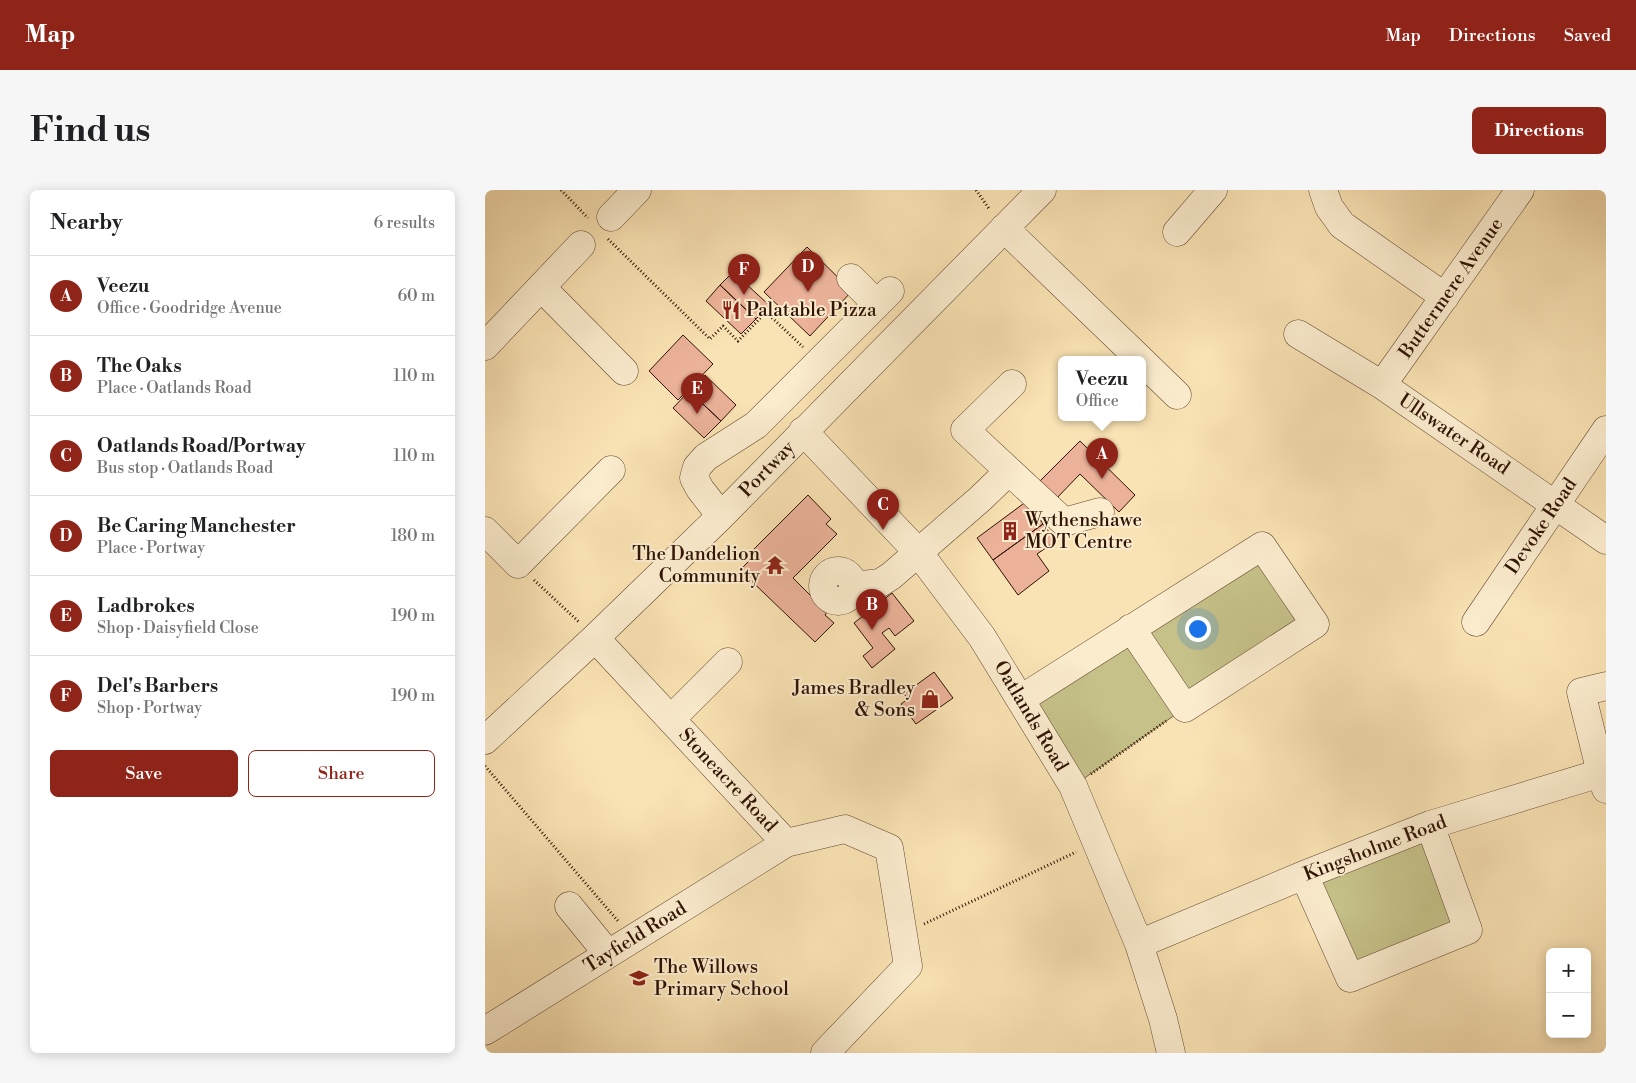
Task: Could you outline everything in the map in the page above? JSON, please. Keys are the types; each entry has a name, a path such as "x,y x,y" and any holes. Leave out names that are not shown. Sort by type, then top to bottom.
{"street":[{"path":"486,341 637,190"},
{"name":"Portway","path":"485,740 595,638 721,516 1042,190"},
{"path":"1323,190 1329,207 1342,225 1445,297"},
{"name":"Buttermere Avenue","path":"1382,385 1520,190"},
{"path":"1177,232 1210,204"},
{"path":"1004,228 1136,356"},
{"path":"721,516 694,478 697,468 706,457 755,425 884,297 851,278"},
{"path":"541,287 624,371"},
{"name":"Ullswater Road","path":"1298,334 1382,385 1606,540"},
{"path":"1146,366 1177,395"},
{"path":"1012,384 965,430 1064,522 1100,512"},
{"name":"Devoke Road","path":"1476,622 1606,430"},
{"name":"Oatlands Road","path":"803,431 918,552 982,637 1073,786 1098,841 1139,944 1163,1019 1171,1053"},
{"path":"485,532 518,564 611,470"},
{"path":"854,586 880,583 891,576 980,499 1009,471"},
{"path":"1021,699 1131,628 1262,546 1315,624 1185,708 1131,628"},
{"name":"Stoneacre Road","path":"595,638 786,843 845,829 889,848 908,966 825,1053"},
{"path":"671,719 728,662"},
{"path":"1594,689 1604,782"},
{"name":"Kingsholme Road","path":"1139,944 1304,875 1430,826 1604,782"},
{"path":"1304,875 1349,978 1467,930 1430,826"},
{"name":"Tayfield Road","path":"485,1031 786,843"},
{"path":"569,906 609,954"}],"path":[{"path":"561,190 598,231 710,339 723,326 738,341 766,312 808,351"},
{"path":"518,564 595,638"},
{"path":"1073,786 1185,708"},
{"path":"485,766 633,939"},
{"path":"903,934 1098,841"}],"shaded area":[{"path":"1262,546 1315,624 1185,708 1073,786 1021,699"},
{"path":"1430,825 1468,930 1350,978 1304,875"}],"building":[{"path":"807,247 852,291 810,336 764,292"},
{"path":"733,272 769,305 756,319 720,285"},
{"name":"Palatable Pizza","path":"720,285 756,319 741,334 706,301"},
{"path":"683,335 713,364 678,400 649,371"},
{"path":"705,375 736,405 721,421 689,391"},
{"path":"689,391 721,421 704,438 673,408"},
{"path":"1080,441 1135,495 1119,512 1080,474 1054,501 1037,484"},
{"name":"The Dandelion Community","path":"808,495 831,519 826,524 837,534 793,578 827,612 825,615 834,623 815,642 740,570 749,561 746,557"},
{"name":"Wythenshawe MOT Centre","path":"1027,501 1043,524 993,560 977,538"},
{"path":"1043,524 1056,541 1037,554 1049,571 1018,595 993,560"},
{"path":"892,593 914,621 895,636 889,628 882,633 895,649 872,668 863,656 873,648 854,623"},
{"name":"James Bradley & Sons","path":"934,672 953,698 916,724 901,704 908,699 904,694"}],"place":[{"name":"Be Caring Manchester","path":"808,292"},
{"name":"Del's Barbers","path":"744,295"},
{"name":"Palatable Pizza","path":"731,310"},
{"name":"Ladbrokes","path":"697,414"},
{"name":"Veezu","path":"1102,479"},
{"name":"Oatlands Road/Portway","path":"883,530"},
{"name":"Wythenshawe MOT Centre","path":"1010,531"},
{"name":"The Dandelion Community","path":"775,565"},
{"name":"The Oaks","path":"872,630"},
{"name":"James Bradley & Sons","path":"930,699"},
{"name":"The Willows Primary School","path":"639,978"}]}
